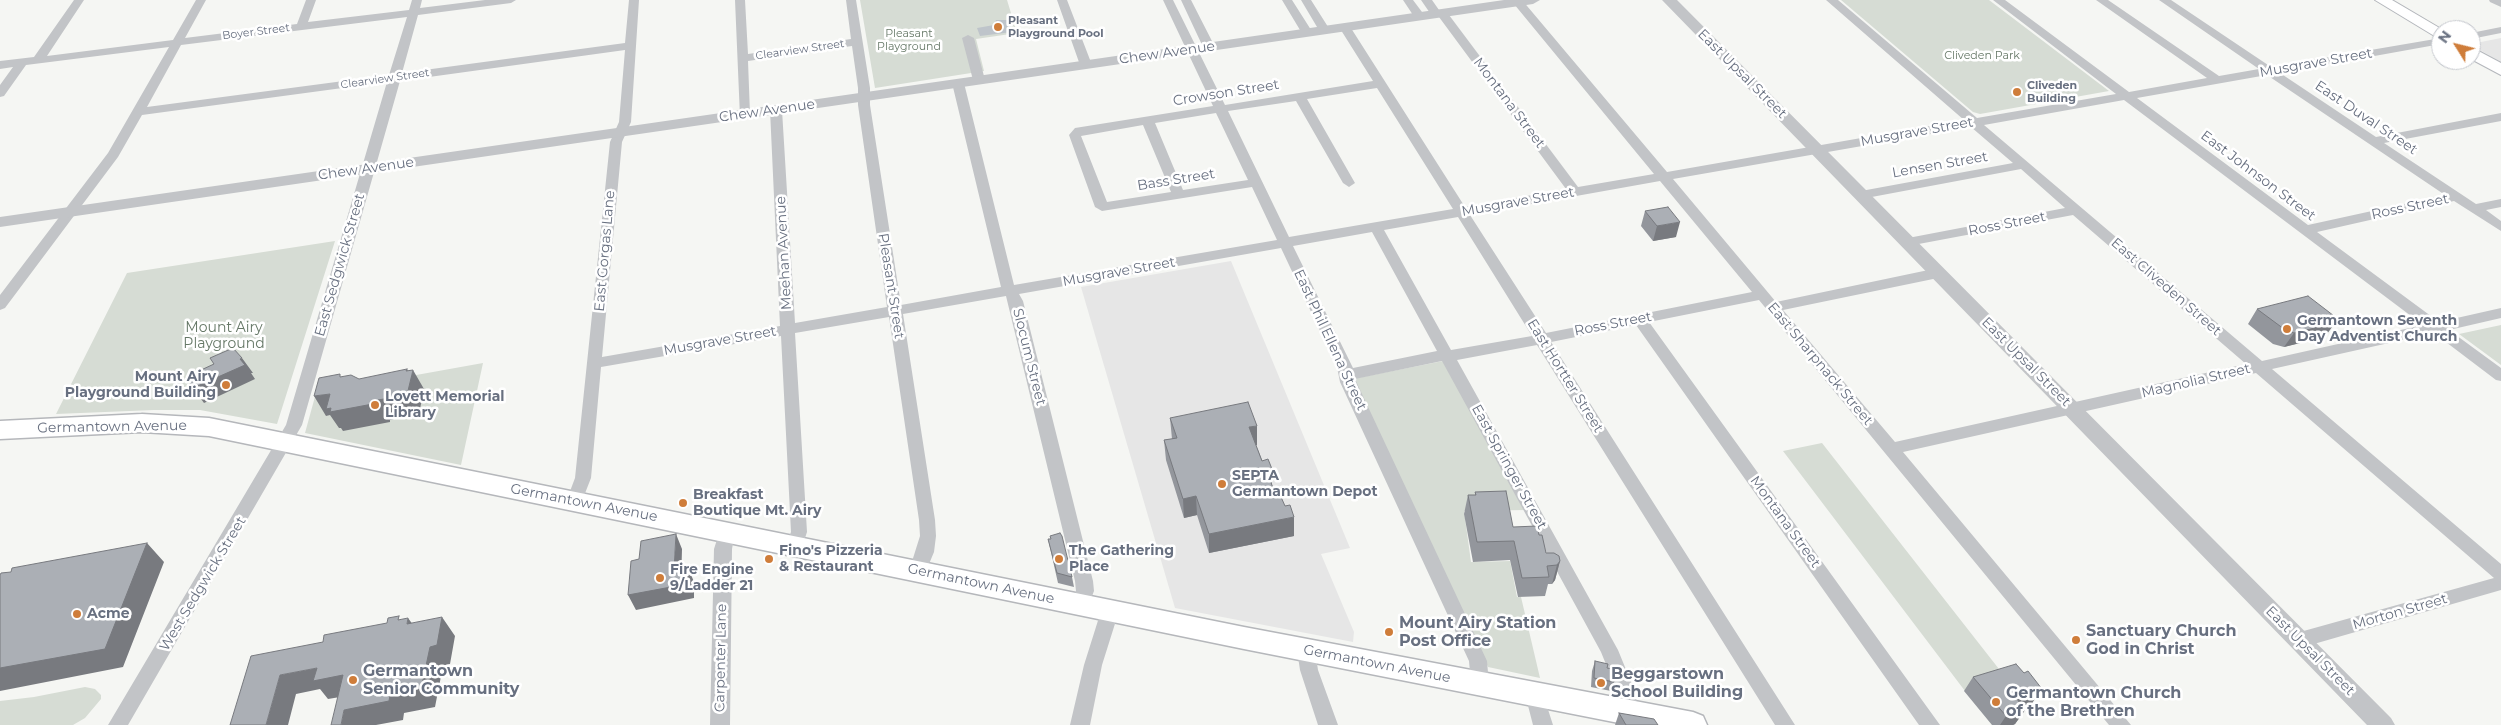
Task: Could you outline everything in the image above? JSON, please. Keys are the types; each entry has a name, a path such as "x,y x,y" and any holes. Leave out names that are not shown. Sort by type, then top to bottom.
{"main road":[{"path":"2382,0 2431,29"},
{"path":"2481,58 2501,70"},
{"name":"Germantown Avenue","path":"0,430 124,424 177,424 209,427 1110,611 1693,725"}],"street":[{"path":"38,60 79,0"},
{"path":"0,305 114,154 201,0"},
{"path":"301,27 311,0"},
{"name":"Boyer Street","path":"0,65 301,27 415,6 511,0"},
{"name":"East Gorgas Lane","path":"574,502 583,478 616,142 625,122 634,0"},
{"path":"740,0 744,114"},
{"name":"Pleasant Street","path":"850,0 927,520 928,536 925,552 918,571"},
{"path":"1062,0 1086,65"},
{"name":"East Phil Ellena Street","path":"1168,0 1285,243 1478,661 1480,684"},
{"path":"1186,0 1209,47"},
{"path":"1287,0 1307,33"},
{"path":"1306,0 1324,30"},
{"path":"1408,0 1419,16"},
{"name":"Montana Street","path":"1426,0 1439,14 1575,192"},
{"name":"East Upsal Street","path":"1669,0 2383,725"},
{"name":"East Cliveden Street","path":"1831,0 2501,574"},
{"name":"East Johnson Street","path":"1998,0 2501,376"},
{"path":"2101,0 2217,80"},
{"name":"East Duval Street","path":"2164,0 2501,227"},
{"path":"2494,0 2501,4"},
{"name":"Chew Avenue","path":"0,222 1526,1"},
{"name":"East Sharpnack Street","path":"1526,1 1664,177 2122,725"},
{"name":"East Sedgwick Street","path":"286,442 296,416 415,6"},
{"name":"East Hortter Street","path":"1345,27 1785,725"},
{"path":"2481,34 2501,30"},
{"path":"968,38 979,80"},
{"name":"Clearview Street","path":"742,58 857,42"},
{"name":"Musgrave Street","path":"595,363 2431,43"},
{"name":"Clearview Street","path":"138,112 631,46"},
{"path":"0,93 22,62"},
{"name":"Slocum Street","path":"958,83 1006,282 1016,301 1084,581 1081,604"},
{"name":"Crowson Street","path":"1102,207 1099,205 1076,133 1380,84"},
{"path":"1300,97 1349,183"},
{"name":"Meehan Avenue","path":"776,110 799,532 795,546"},
{"path":"2374,141 2501,116"},
{"path":"1148,121 1179,196"},
{"name":"Lensen Street","path":"1861,195 2024,165"},
{"name":"Bass Street","path":"1102,207 1256,183"},
{"name":"Ross Street","path":"2306,230 2456,197"},
{"path":"2474,209 2501,203"},
{"name":"Ross Street","path":"1908,242 2076,210"},
{"name":"East Springer Street","path":"1376,227 1609,650 1626,694 1628,712"},
{"name":"Ross Street","path":"1346,375 1638,319 1768,301 1938,273"},
{"name":"Magnolia Street","path":"1891,449 2501,313"},
{"name":"Montana Street","path":"1638,319 1930,725"},
{"name":"West Sedgwick Street","path":"118,725 286,442"},
{"name":"Carpenter Lane","path":"720,725 723,552 727,532"},
{"name":"Morton Street","path":"2300,640 2501,583"},
{"path":"1080,725 1092,665 1110,611"},
{"path":"1306,650 1309,670 1328,725"},
{"path":"1534,694 1543,725"}],"shaded area":[{"name":"Pleasant Playground Pool","path":"996,20 1010,20 1012,32 980,36 977,28 994,25"},
{"path":"2501,38 2501,62 2481,51 2481,42"},
{"name":"SEPTA Germantown Depot","path":"1231,261 1350,548 1321,554 1354,632 1353,642 1175,608 1081,287"}],"green space":[{"name":"Pleasant Playground","path":"860,0 1007,0 1017,33 976,39 984,71 875,88"},
{"name":"Cliveden Park","path":"1841,0 1989,0 2109,91 1980,114 1973,112"},
{"name":"Mount Airy Playground","path":"335,241 277,424 200,410 56,414 127,273"},
{"path":"2501,325 2501,365 2459,334"},
{"path":"1443,361 1526,510 1464,511 1471,562 1510,561 1517,597 1521,597 1540,678 1488,667 1354,381 1357,378"},
{"path":"483,363 461,465 305,433 316,393"},
{"path":"1822,443 2006,678 1965,691 1783,451"},
{"path":"85,687 95,689 101,695 101,699 85,718 73,725 0,725 0,701 34,697"}],"building":[{"path":"1668,207 1680,222 1657,226 1645,211"},
{"path":"2308,296 2338,319 2320,324 2323,326 2294,333 2284,329 2257,309"},
{"path":"233,348 242,358 240,359 245,365 193,388 186,377 214,364 210,358"},
{"path":"407,369 406,371 413,370 407,395 378,400 378,403 330,412 331,408 326,409 330,394 314,396 319,378 340,374 340,377 351,375 359,379"},
{"name":"SEPTA Germantown Depot","path":"1248,402 1257,426 1249,427 1262,461 1268,459 1272,469 1266,470 1277,498 1281,497 1285,506 1290,505 1294,517 1209,534 1196,496 1183,499 1164,440 1177,438 1170,418"},
{"path":"1506,491 1513,527 1537,526 1539,535 1542,535 1546,553 1554,553 1559,556 1560,561 1557,565 1547,566 1549,577 1522,578 1514,541 1477,542 1468,495 1476,495 1475,492"},
{"name":"The Gathering Place","path":"1060,533 1072,577 1057,573 1048,539 1051,539 1050,536"},
{"path":"676,534 674,570 688,567 687,584 628,595 631,561 639,559 641,541"},
{"name":"Acme","path":"147,543 105,649 0,668 1,573 11,572 12,568"},
{"path":"399,616 398,620 408,618 407,624 442,617 437,645 430,647 421,689 390,695 389,701 344,710 341,725 331,725 343,675 313,681 317,668 280,675 266,725 230,725 251,656 323,642 324,635 387,623 388,618"},
{"path":"1595,661 1608,664 1607,668 1613,669 1614,682 1594,678"},
{"path":"2016,664 2024,673 2028,671 2042,689 2020,695 2022,698 2017,699 2025,710 2006,716 1973,677"},
{"path":"1619,713 1654,719 1658,725 1626,725"}],"place":[{"name":"Pleasant Playground Pool","path":"998,27"},
{"name":"Cliveden Building","path":"2017,92"},
{"name":"Germantown Seventh Day Adventist Church","path":"2287,329"},
{"name":"Mount Airy Playground Building","path":"226,385"},
{"name":"Lovett Memorial Library","path":"375,405"},
{"name":"SEPTA Germantown Depot","path":"1222,484"},
{"name":"Breakfast Boutique Mt. Airy","path":"683,503"},
{"name":"Fino's Pizzeria & Restaurant","path":"769,559"},
{"name":"The Gathering Place","path":"1059,559"},
{"name":"Fire Engine 9/Ladder 21","path":"660,578"},
{"name":"Acme","path":"77,614"},
{"name":"Mount Airy Station Post Office","path":"1389,632"},
{"name":"Sanctuary Church God in Christ","path":"2076,640"},
{"name":"Germantown Senior Community","path":"353,680"},
{"name":"Beggarstown School Building","path":"1601,683"},
{"name":"Germantown Church of the Brethren","path":"1996,702"}]}
